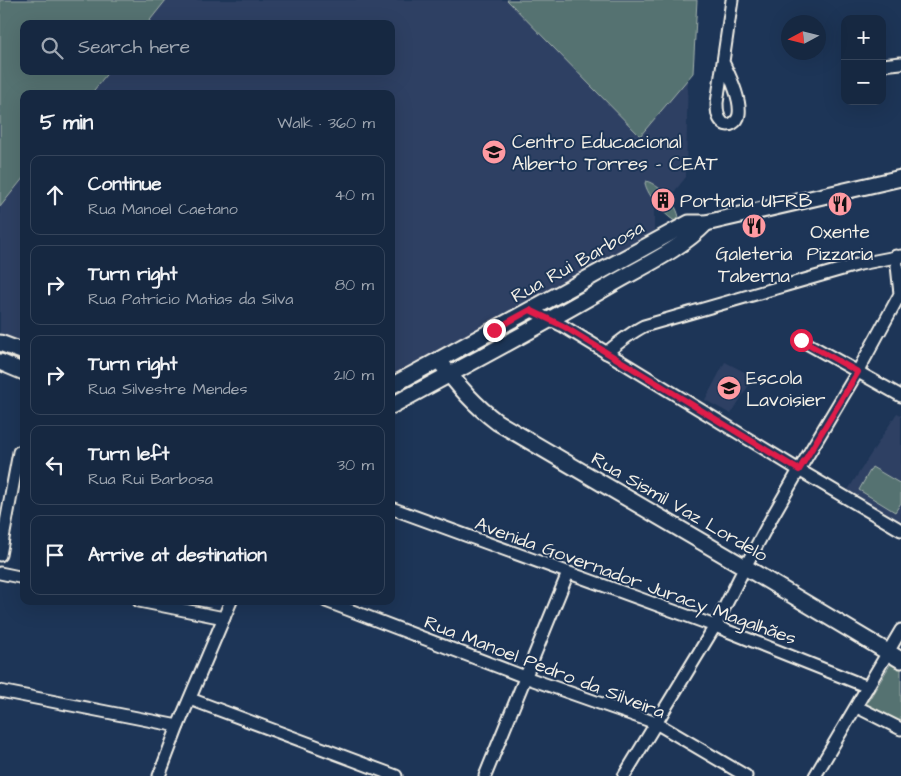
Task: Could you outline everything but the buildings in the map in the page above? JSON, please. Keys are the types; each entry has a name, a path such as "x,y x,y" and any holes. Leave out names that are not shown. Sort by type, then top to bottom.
{"street":[{"path":"724,64 732,0"},
{"path":"886,65 901,63"},
{"name":"Rua Rui Barbosa","path":"395,384 689,223 706,223 901,178"},
{"name":"Rua Rui Barbosa","path":"395,404 669,251 696,234 706,223"},
{"path":"606,353 634,331 644,326 860,264 899,256 900,293 858,372 799,470 745,567 715,626 624,776"},
{"path":"530,310 550,319 901,530"},
{"path":"801,340 901,396"},
{"path":"0,343 20,350"},
{"name":"Rua Sismil Vaz Lordelo","path":"440,360 449,374 476,406 497,422 895,656"},
{"path":"0,362 20,370"},
{"path":"0,556 19,452"},
{"name":"Avenida Governador Juracy Magalhães","path":"395,509 715,626 868,687"},
{"path":"0,573 20,577"},
{"path":"484,776 568,573"},
{"path":"159,605 224,618"},
{"path":"158,776 229,605"},
{"name":"Rua Manoel Pedro da Silveira","path":"336,605 525,678 656,724 746,776"},
{"path":"815,776 868,687 895,656 901,630"},
{"path":"0,691 178,726"},
{"path":"190,699 396,776"},
{"path":"857,707 901,729"}],"shaded area":[{"name":"Centro Educacional Alberto Torres - CEAT","path":"0,0 689,0 686,177 670,197 654,210 654,231 395,380 395,90 20,90 20,341 0,333"},
{"name":"Escola Lavoisier","path":"725,362 754,377 731,414 705,400"},
{"path":"897,413 901,415 901,521 848,490"}],"green space":[{"path":"0,0 166,0 150,20 20,20 20,75 106,75 94,90 20,90 20,182 0,207"},
{"path":"507,0 697,0 693,73 640,136"},
{"path":"646,181 657,186 667,196 676,208 679,219 675,221 657,205 646,188"},
{"path":"872,467 901,484 901,503 895,512 859,490"},
{"path":"893,660 901,665 901,723 866,705"}],"place":[{"name":"Centro Educacional Alberto Torres - CEAT","path":"494,152"},
{"name":"Portaria UFRB","path":"663,200"},
{"name":"Oxente Pizzaria","path":"840,204"},
{"name":"Galeteria Taberna","path":"754,226"},
{"name":"Escola Lavoisier","path":"729,388"}],"route":[{"path":"494,330 530,310 550,319 799,470 858,372 801,340"}]}
